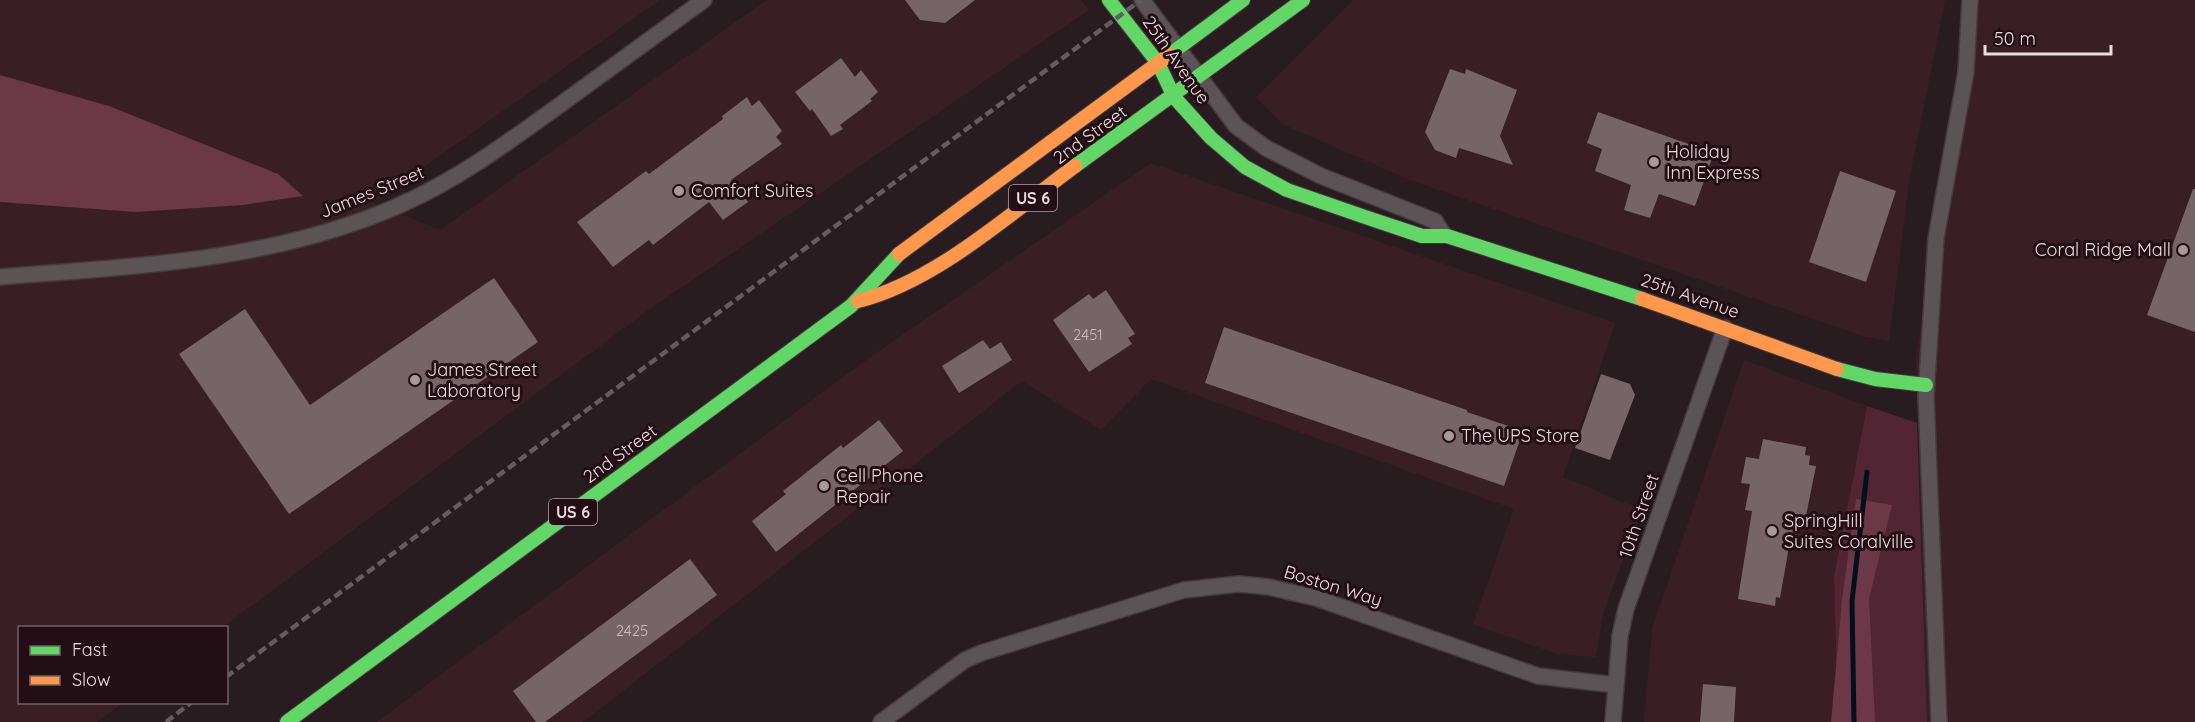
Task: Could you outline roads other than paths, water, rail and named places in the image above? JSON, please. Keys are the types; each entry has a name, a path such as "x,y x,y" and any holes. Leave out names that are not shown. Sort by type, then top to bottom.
{"main road":[{"name":"25th Avenue","path":"1110,0 1158,63 1174,97 1211,138 1245,167 1287,190 1422,236 1443,234 1725,328 1852,374 1907,385 1926,386"},
{"name":"2nd Street","path":"287,722 858,301 877,276 900,253 1243,0"},
{"name":"2nd Street","path":"858,301 886,294 914,282 935,268 1174,97 1303,0"}],"street":[{"name":"James Street","path":"0,277 223,255 284,245 363,220 401,205 456,176 508,142 704,0"},
{"name":"25th Avenue","path":"1142,0 1236,126 1266,148 1321,176 1435,221 1443,234"},
{"path":"1939,722 1926,386 1936,238 1965,81 1970,0"},
{"name":"10th Street","path":"1613,722 1620,636 1626,609 1725,328"},
{"name":"Boston Way","path":"881,722 965,660 981,653 1184,590 1239,584 1269,587 1316,598 1538,676 1616,685"}],"waterway":[{"path":"1854,722 1852,601 1867,472"}],"railway":[{"path":"228,676 1141,0"},
{"path":"166,722 189,704"}],"place":[{"name":"Holiday Inn Express","path":"1654,162"},
{"name":"Comfort Suites","path":"679,191"},
{"name":"Coral Ridge Mall","path":"2183,250"},
{"name":"James Street Laboratory","path":"415,380"},
{"name":"The UPS Store","path":"1449,436"},
{"name":"Cell Phone Repair","path":"824,486"},
{"name":"SpringHill Suites Coralville","path":"1772,531"}]}
